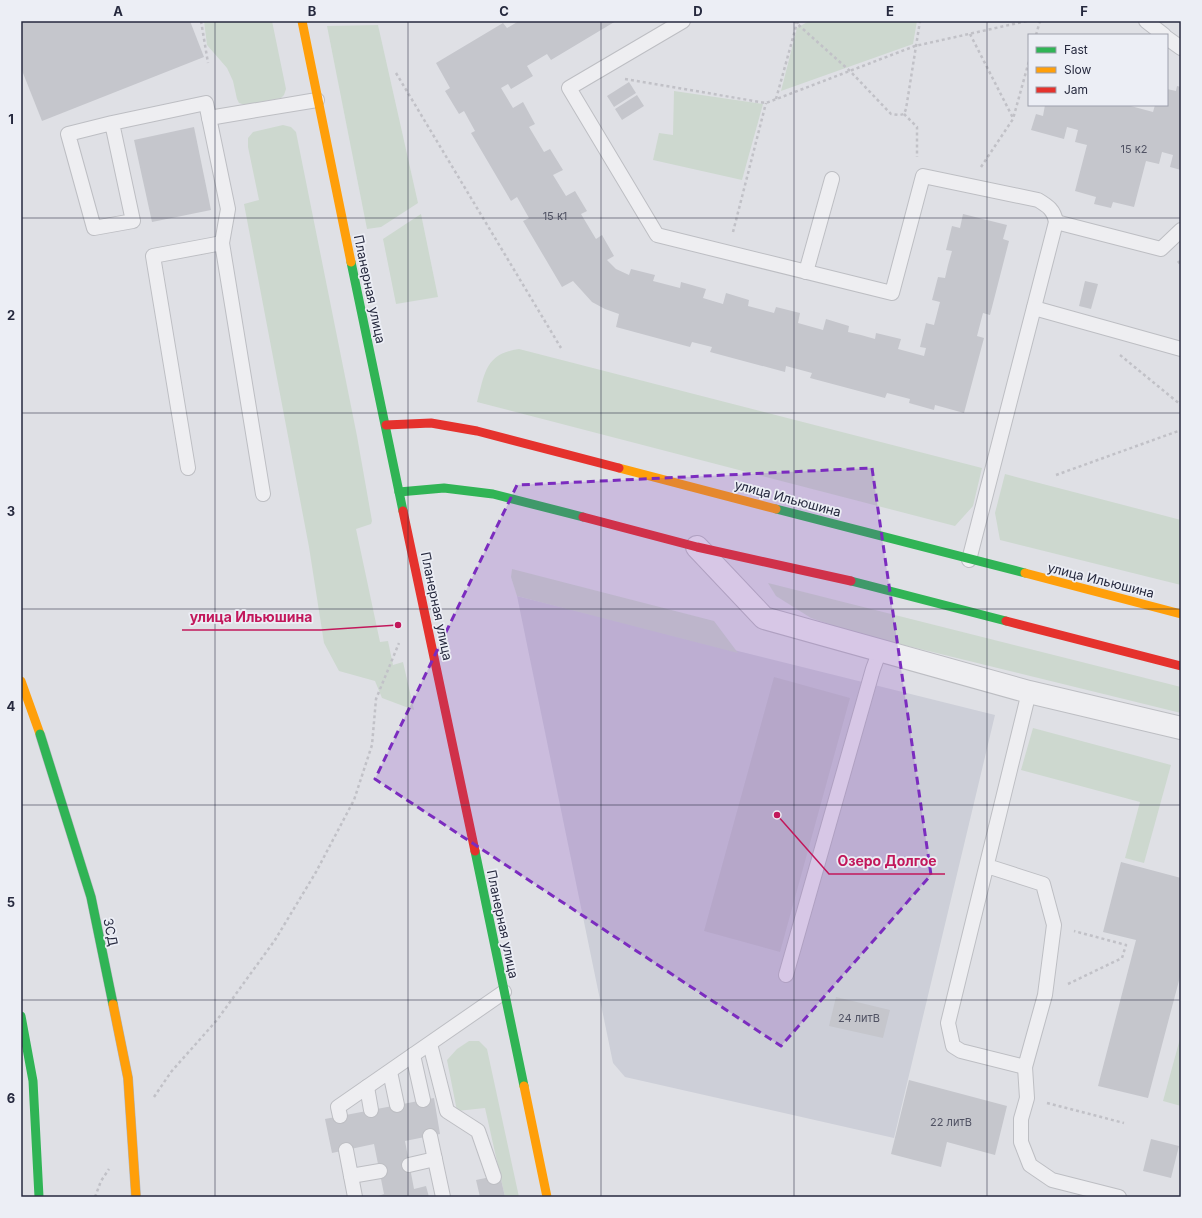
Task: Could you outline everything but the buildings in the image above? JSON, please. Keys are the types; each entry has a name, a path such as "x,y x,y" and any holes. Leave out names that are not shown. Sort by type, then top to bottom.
{"main road":[{"name":"Планерная улица","path":"302,21 317,100 547,1197"},
{"name":"улица Ильюшина","path":"386,426 431,423 477,431 1181,614"},
{"path":"400,492 444,488 493,494 697,547 823,574 1181,666"},
{"name":"ЗСД","path":"21,682 91,897 128,1078 136,1197"},
{"path":"21,1016 33,1081 39,1197"}],"street":[{"path":"697,547 764,618 1029,692 1181,728"}],"lane":[{"path":"683,21 569,88 657,235 892,293 923,176 1038,200 1048,205 1054,214 1056,222 969,560"},
{"path":"1146,21 1163,34"},
{"path":"1168,39 1181,48"},
{"path":"209,118 317,100"},
{"path":"112,123 133,221 94,228 68,134 112,123 206,103 228,209 222,243 263,494"},
{"path":"806,272 832,179"},
{"path":"1056,222 1161,249 1181,230"},
{"path":"188,468 153,256 222,243"},
{"path":"1034,308 1181,349"},
{"path":"786,975 872,668 880,650"},
{"path":"1025,1067 961,1051 953,1046 949,1036 948,1023 1029,692"},
{"path":"987,866 1043,884 1054,925 1045,995 1025,1067 1026,1098 1021,1119 1021,1142 1030,1165 1052,1180 1119,1197"},
{"path":"340,1116 338,1107 504,992"},
{"path":"430,1044 447,1111 478,1131 494,1177"},
{"path":"413,1055 423,1100"},
{"path":"390,1072 397,1105"},
{"path":"366,1087 371,1110"},
{"path":"430,1136 443,1197"},
{"path":"346,1150 355,1197"},
{"path":"409,1165 435,1160"},
{"path":"352,1176 380,1171"}],"path":[{"path":"201,21 208,63"},
{"path":"795,22 801,21"},
{"path":"904,114 920,21"},
{"path":"606,66 626,80 766,103 916,46 1027,21"},
{"path":"1036,34 1040,21"},
{"path":"795,22 850,71 891,114 904,114"},
{"path":"775,100 795,22"},
{"path":"970,34 1014,119"},
{"path":"968,186 1014,119 1028,65"},
{"path":"396,73 562,348"},
{"path":"728,252 766,103"},
{"path":"904,114 917,127 917,166 923,176"},
{"path":"1114,350 1181,405"},
{"path":"1056,475 1181,430"},
{"path":"150,1104 171,1072 217,1020 275,940 316,872 354,800 372,745 376,699 399,643"},
{"path":"1045,995 1122,958 1126,945 1054,925"},
{"path":"1026,1098 1124,1123"},
{"path":"95,1197 101,1181 109,1168"}],"highlighted area":[{"path":"872,468 931,875 781,1046 375,779 517,485"}],"shaded area":[{"path":"204,21 272,21 286,89 284,95 281,98 245,105 239,103 233,81 227,68 207,45"},
{"path":"809,21 917,21 913,44 781,91 797,28"},
{"path":"378,25 418,203 381,227 367,229 327,26"},
{"path":"674,91 763,104 742,180 653,160 659,133 673,135"},
{"path":"283,125 291,127 296,132 357,436 372,521 371,524 356,529 380,642 388,641 393,665 403,662 414,710 382,698 375,681 339,671 324,643 309,547 244,204 259,200 248,147 248,138 253,132"},
{"path":"421,214 438,297 396,304 383,239"},
{"path":"519,349 982,468 973,506 955,526 477,402 488,366 499,355"},
{"path":"1005,474 1181,520 1181,585 1000,540 995,513"},
{"path":"512,569 714,621 738,653 517,596 511,577"},
{"path":"768,583 1181,687 1181,713 855,633 811,618 776,596"},
{"path":"517,596 995,715 894,1138 625,1077 613,1063"},
{"path":"1033,728 1171,765 1144,863 1125,858 1140,802 1021,770"},
{"path":"1181,1035 1181,1106 1163,1101"},
{"path":"469,1041 479,1041 487,1049 519,1197 505,1197 485,1108 457,1111 447,1060 457,1049"}],"traffic: fast":[{"path":"351,262 403,511"},
{"path":"399,492 444,488 493,494 583,517"},
{"path":"776,509 1025,573"},
{"path":"851,581 1006,621"},
{"path":"40,734 91,897 113,1004"},
{"path":"475,851 524,1086"},
{"path":"21,1016 33,1081 39,1197"}],"traffic: slow":[{"path":"302,21 351,262"},
{"path":"619,468 776,509"},
{"path":"1025,573 1181,614"},
{"path":"21,681 40,734"},
{"path":"113,1004 128,1078 136,1197"},
{"path":"524,1086 547,1197"}],"traffic: jam":[{"path":"386,425 431,423 477,431 619,468"},
{"path":"403,511 475,851"},
{"path":"583,517 697,547 851,581"},
{"path":"1006,621 1181,666"}],"place":[{"name":"улица Ильюшина","path":"398,625"},
{"name":"Озеро Долгое","path":"777,815"}]}
